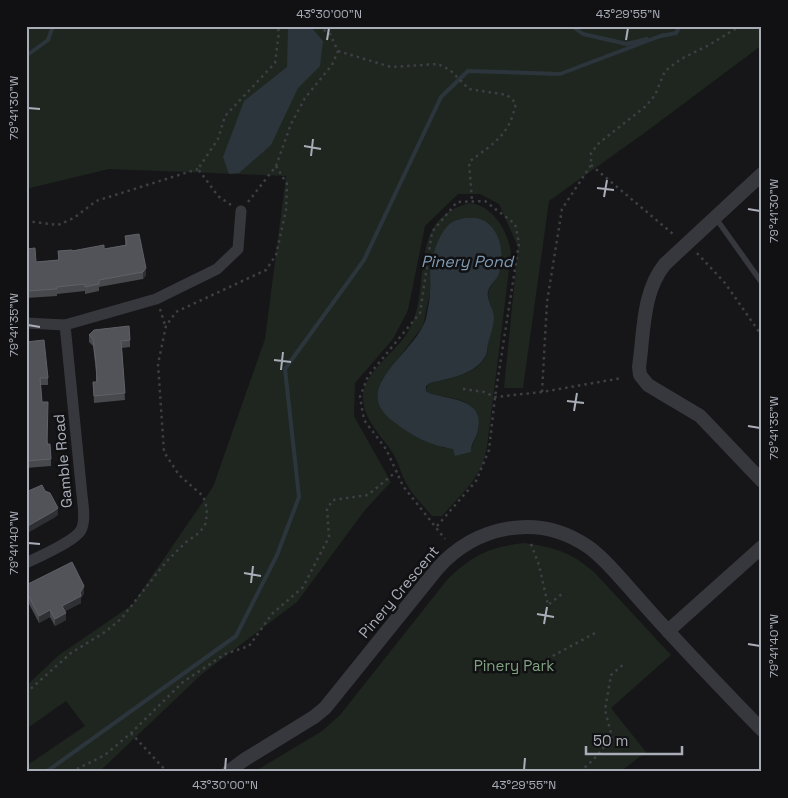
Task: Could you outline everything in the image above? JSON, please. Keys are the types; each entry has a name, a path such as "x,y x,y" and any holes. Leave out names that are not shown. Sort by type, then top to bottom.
{"street":[{"path":"762,174 665,264 654,280 650,290 639,367 640,375 653,389 700,416 762,481"},
{"path":"26,323 65,325 156,299 217,269 238,249 241,211"},
{"name":"Gamble Road","path":"26,563 75,537 82,529 84,519 65,325"},
{"name":"Pinery Crescent","path":"228,772 320,712 444,561 453,553 475,539 494,531 521,527 546,529 571,537 587,546 605,561 762,730"},
{"path":"668,631 762,548"}],"lane":[{"path":"715,217 762,283"}],"path":[{"path":"26,221 58,225 74,218 96,201 188,174 198,169 218,139 225,116 275,63 279,32 277,26"},
{"path":"318,26 330,34 338,51 391,67 438,64 450,70 469,89 506,96 516,102 512,121 498,140 469,162 472,202"},
{"path":"542,392 548,302 562,209 591,165 591,153 599,142 646,106 655,94 665,71 681,59 740,26"},
{"path":"198,169 218,196 241,211 276,166 291,124 300,106 332,65 338,51"},
{"path":"591,165 674,234"},
{"path":"26,693 71,653 105,632 121,619 166,562 185,543 200,532 206,523 208,508 203,496 180,475 164,452 158,364 166,326 176,312 266,270 276,255 286,210 288,184 276,166"},
{"path":"437,526 476,481 489,450 495,397 519,243 515,224 485,201 457,202 432,232 420,313 368,376 360,397 364,420 386,449 403,486 445,538"},
{"path":"697,253 725,283 762,336"},
{"path":"160,307 166,326"},
{"path":"463,389 484,392 495,397 542,392 622,378"},
{"path":"71,772 106,755 131,734 183,682 225,654 250,646 272,614 303,587 329,537 327,509 333,500 368,495 397,471"},
{"path":"531,544 548,605 563,593"},
{"path":"548,659 597,632"},
{"path":"580,772 612,738 606,710 611,675 625,663"},
{"path":"131,734 167,772"}],"green space":[{"path":"26,26 762,26 762,45 549,201 523,388 504,388 518,247 499,204 480,194 458,194 425,226 408,310 393,339 355,383 354,416 391,482 365,510 297,602 202,674 99,772 26,772 26,766 85,726 66,701 26,729 26,686 59,655 132,605 213,487 265,339 286,176 109,169 26,189"},
{"path":"469,203 485,209 498,221 507,237 511,254 487,447 482,467 470,485 442,516 432,516 404,480 394,455 370,422 364,407 364,390 367,381 401,342 414,320 425,251 430,235 438,221 451,210","holes":["430,266 497,277 488,293 493,323 487,354 483,361 470,371 430,383 427,386 426,391 429,393 469,404 477,415 478,432 471,448 443,448 381,381 423,326 430,292"]},
{"name":"Pinery Park","path":"524,543 544,546 561,552 586,565 671,655 611,708 646,752 620,772 254,772 322,731 340,715 447,580 464,565 491,550"}],"water":[{"path":"288,26 310,26 323,41 320,66 298,88 271,145 239,173 229,174 223,157 244,101 287,67"},
{"name":"Pinery Pond","path":"476,218 491,226 499,241 501,259 498,276 488,292 494,317 487,352 482,362 462,375 430,383 426,386 426,391 429,393 464,402 476,412 479,420 478,430 471,452 455,456 453,449 422,440 394,422 381,409 378,395 381,382 422,328 429,300 431,265 438,240 449,225 454,221"}],"building":[{"path":"139,234 146,268 143,272 99,280 99,284 85,287 85,284 57,287 57,289 26,291 26,249 35,248 36,262 59,260 58,251 72,251 104,245 104,249 127,245 125,236"},
{"path":"129,326 130,340 121,341 125,393 94,396 93,382 97,382 96,364 93,339 89,335 94,330"},
{"path":"44,340 48,378 40,378 42,402 48,402 47,444 50,444 51,459 26,461 26,342"},
{"path":"42,485 45,491 50,493 58,508 26,527 26,492"},
{"path":"72,562 84,586 80,593 81,596 62,606 66,613 55,619 50,610 39,616 26,591 26,585"}],"waterway":[{"path":"26,56 48,40 53,26"},
{"path":"572,26 583,34 627,44 647,39"},
{"path":"661,36 676,33 680,26"},
{"path":"46,772 236,636 277,555 299,497 285,369 364,260 441,97 468,71 560,74 663,35"}]}
